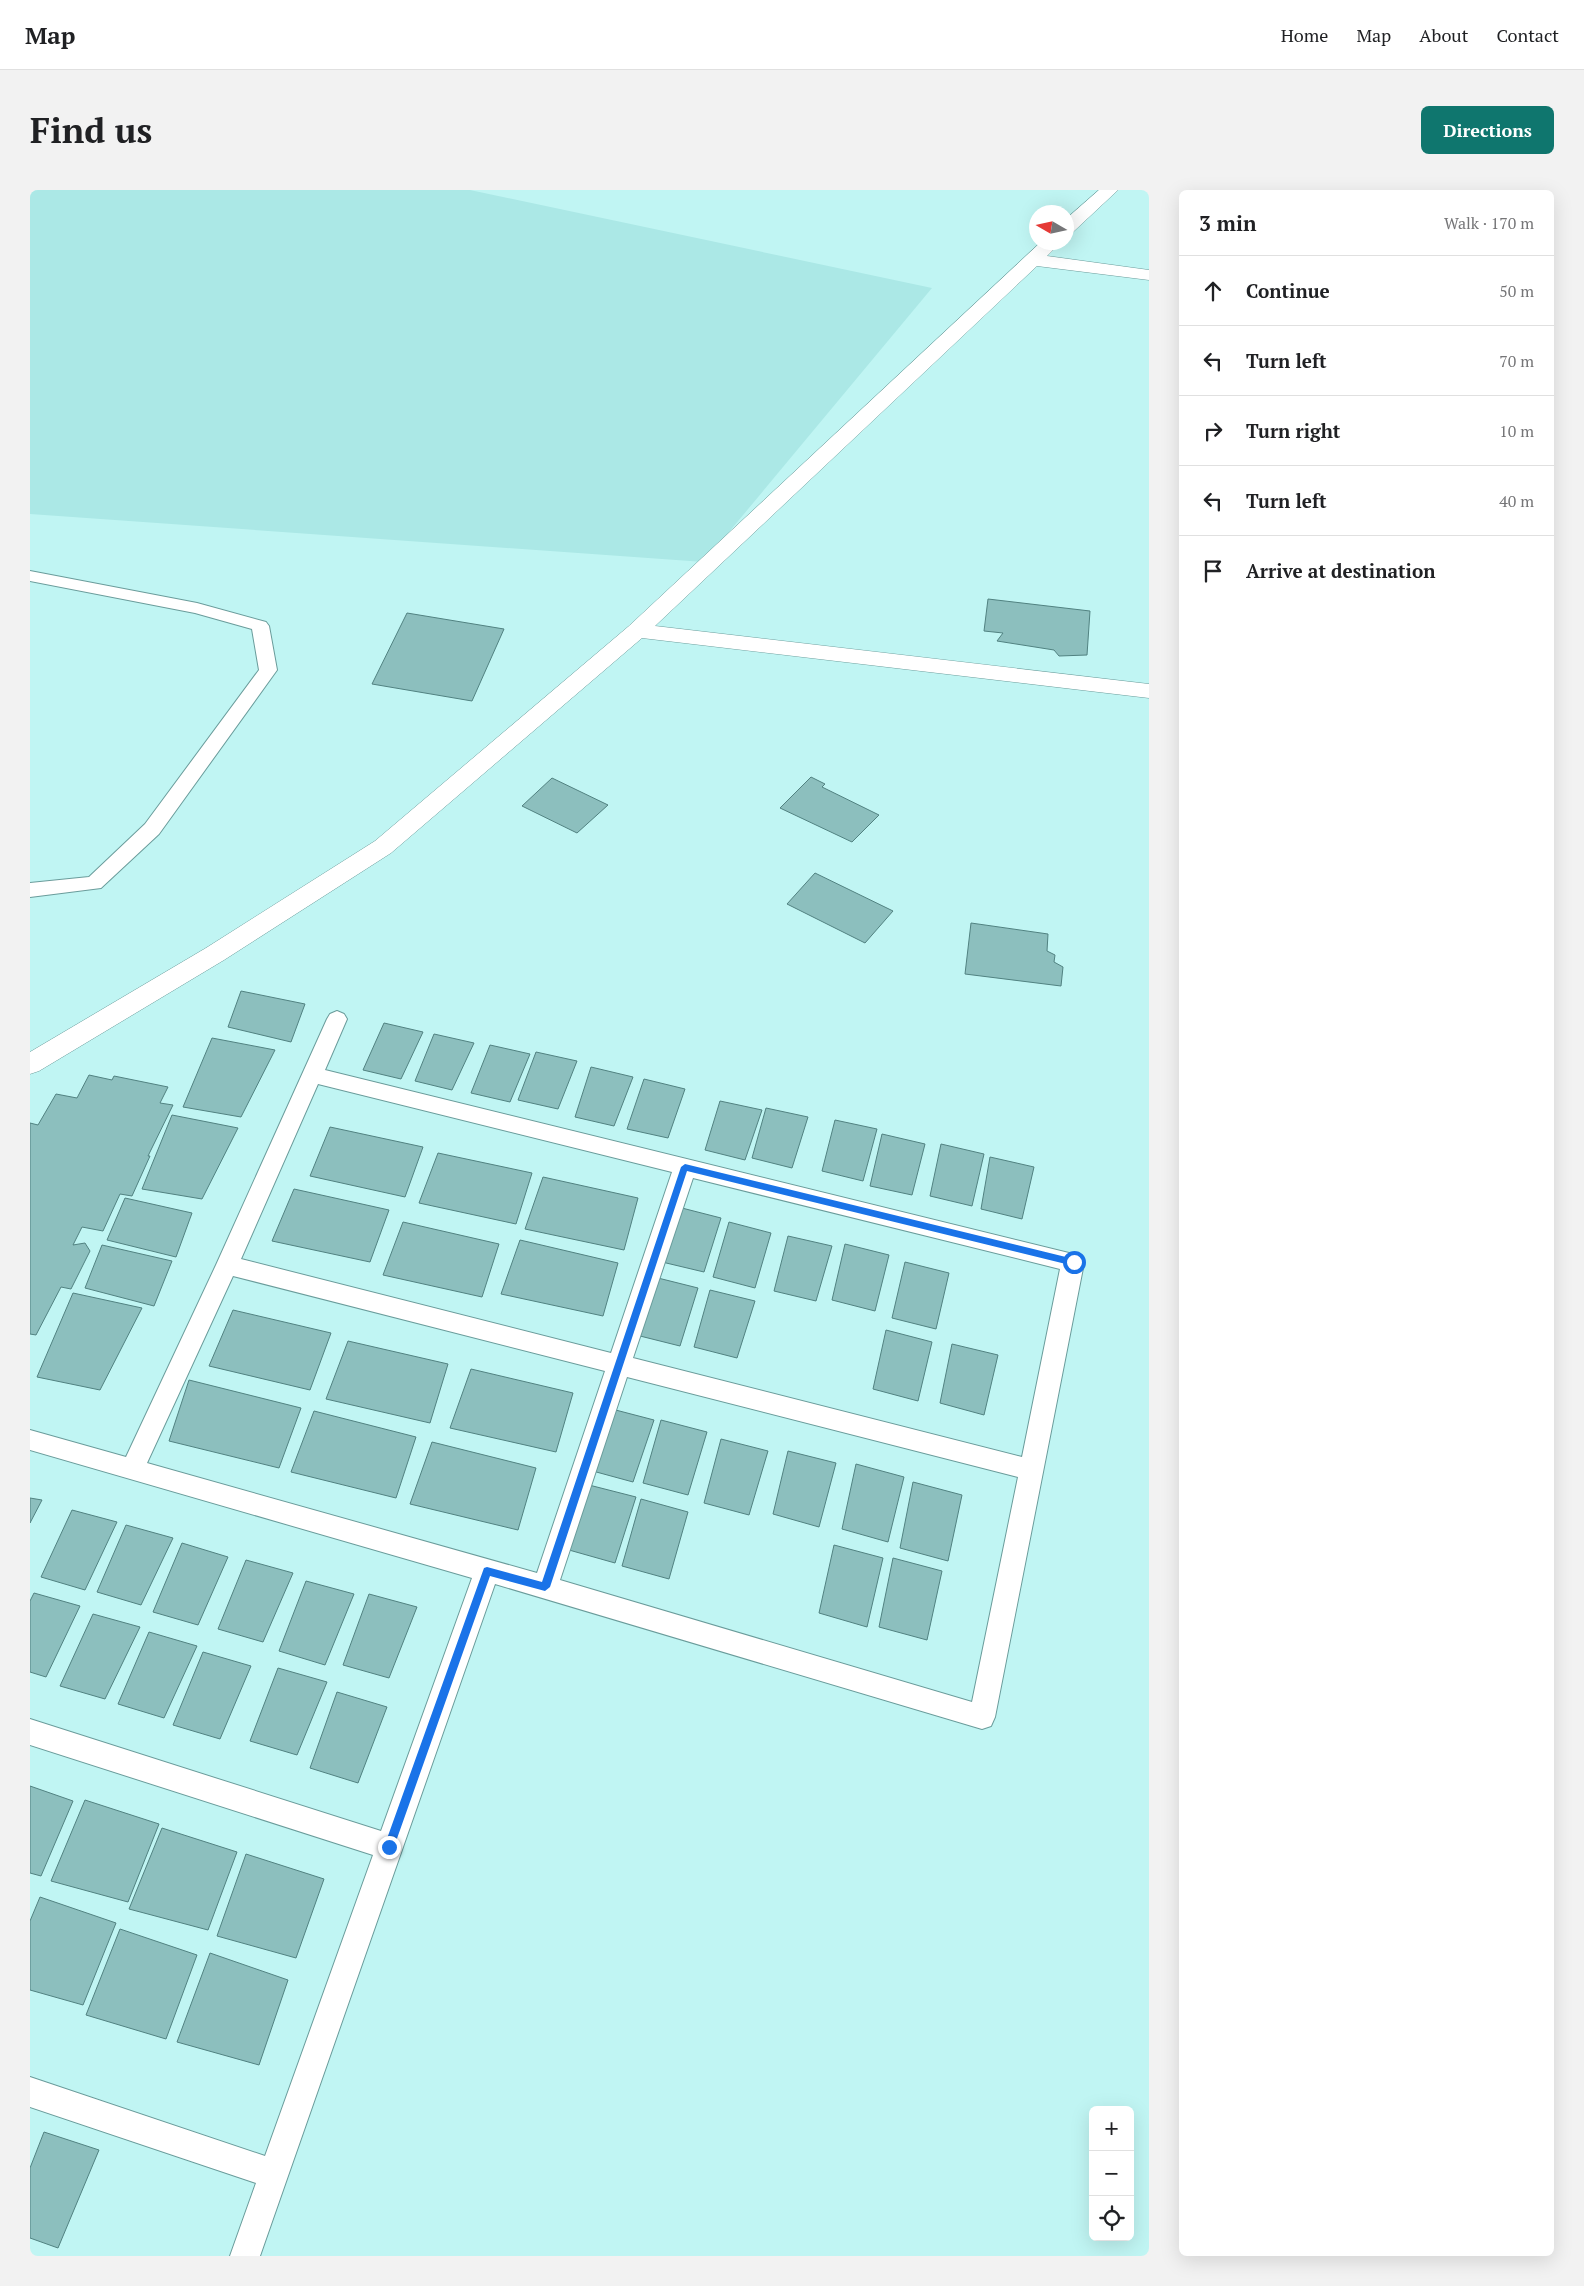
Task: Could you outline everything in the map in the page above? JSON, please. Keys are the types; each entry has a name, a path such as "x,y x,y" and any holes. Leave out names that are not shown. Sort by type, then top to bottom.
{"street":[{"path":"1074,222 1109,190"},
{"path":"30,1064 216,954 383,847 637,631 1044,250"},
{"path":"1034,260 1149,275"},
{"path":"637,631 1149,691"}],"lane":[{"path":"30,576 197,608 260,626 268,670 158,821 94,883 30,890"},
{"path":"132,1469 227,1265 337,1020"},
{"path":"30,1440 545,1587 982,1716 1074,1262 313,1075"},
{"path":"545,1587 617,1365 685,1167"},
{"path":"227,1265 1032,1470"},
{"path":"245,2256 487,1571"},
{"path":"30,1732 389,1847"},
{"path":"30,2092 274,2174"}],"shaded area":[{"path":"30,190 470,190 932,288 704,562 30,514"}],"building":[{"path":"988,599 1090,611 1087,655 1059,656 1054,650 997,641 1003,633 984,631"},
{"path":"407,613 504,629 472,701 372,684"},
{"path":"811,777 825,784 822,787 879,815 852,842 780,808"},
{"path":"552,778 608,805 577,833 522,806"},
{"path":"815,873 893,911 865,943 787,904"},
{"path":"971,923 1048,934 1047,951 1055,955 1054,962 1063,967 1061,986 965,974"},
{"path":"241,991 305,1004 291,1042 228,1027"},
{"path":"384,1023 423,1032 401,1079 363,1070"},
{"path":"434,1034 474,1043 452,1090 415,1081"},
{"path":"212,1038 275,1050 241,1117 183,1107"},
{"path":"490,1045 530,1054 510,1102 471,1093"},
{"path":"536,1052 577,1061 558,1109 518,1100"},
{"path":"591,1067 633,1077 614,1126 575,1117"},
{"path":"89,1075 112,1080 114,1076 168,1087 160,1103 173,1105 148,1156 150,1156 132,1196 120,1194 103,1231 82,1227 73,1245 85,1243 90,1251 71,1289 61,1287 36,1335 30,1334 30,1123 38,1125 56,1094 77,1098"},
{"path":"644,1079 685,1089 668,1138 627,1129"},
{"path":"720,1101 762,1110 745,1160 705,1150"},
{"path":"766,1108 808,1117 792,1168 752,1158"},
{"path":"172,1115 238,1128 202,1199 142,1189"},
{"path":"835,1120 877,1129 863,1181 822,1171"},
{"path":"330,1127 423,1147 405,1197 310,1176"},
{"path":"882,1134 925,1144 912,1195 870,1186"},
{"path":"941,1144 984,1154 972,1206 930,1196"},
{"path":"438,1153 532,1173 516,1224 419,1203"},
{"path":"990,1157 1034,1167 1022,1219 981,1209"},
{"path":"543,1177 638,1198 624,1250 525,1229"},
{"path":"294,1189 389,1210 370,1262 272,1241"},
{"path":"125,1198 192,1213 176,1257 107,1240"},
{"path":"678,1207 721,1218 704,1272 662,1262"},
{"path":"403,1222 499,1244 482,1297 383,1275"},
{"path":"729,1222 771,1233 755,1288 713,1277"},
{"path":"788,1236 832,1246 816,1301 774,1291"},
{"path":"520,1240 618,1263 603,1316 501,1294"},
{"path":"845,1244 889,1255 875,1311 832,1300"},
{"path":"102,1245 172,1261 154,1306 85,1288"},
{"path":"905,1262 949,1273 936,1329 892,1318"},
{"path":"654,1277 698,1288 680,1346 636,1335"},
{"path":"710,1290 755,1301 737,1358 694,1347"},
{"path":"73,1293 142,1308 100,1390 37,1377"},
{"path":"233,1310 331,1333 310,1390 209,1366"},
{"path":"886,1330 932,1342 918,1401 873,1389"},
{"path":"348,1341 448,1364 430,1423 326,1399"},
{"path":"952,1344 998,1355 984,1415 940,1403"},
{"path":"471,1369 573,1393 556,1452 450,1428"},
{"path":"189,1380 301,1408 279,1468 169,1441"},
{"path":"608,1408 654,1420 633,1482 589,1470"},
{"path":"314,1411 416,1437 396,1498 291,1472"},
{"path":"661,1420 707,1432 688,1495 643,1483"},
{"path":"721,1439 768,1451 749,1515 704,1503"},
{"path":"432,1442 536,1468 518,1530 410,1504"},
{"path":"788,1451 836,1463 819,1527 773,1514"},
{"path":"856,1464 904,1477 888,1542 842,1529"},
{"path":"913,1482 962,1495 948,1561 900,1548"},
{"path":"589,1485 636,1497 615,1563 569,1550"},
{"path":"30,1498 42,1500 30,1523"},
{"path":"641,1499 688,1512 669,1579 622,1566"},
{"path":"72,1510 117,1522 85,1590 41,1577"},
{"path":"126,1525 173,1538 141,1605 97,1592"},
{"path":"182,1543 228,1557 198,1625 153,1612"},
{"path":"834,1545 883,1558 867,1627 819,1613"},
{"path":"893,1558 942,1571 927,1640 879,1627"},
{"path":"246,1560 293,1573 263,1642 218,1629"},
{"path":"306,1581 354,1594 325,1665 279,1651"},
{"path":"34,1593 80,1606 46,1677 30,1672 30,1601"},
{"path":"369,1594 417,1607 389,1678 343,1665"},
{"path":"93,1614 140,1627 105,1699 60,1686"},
{"path":"149,1632 197,1646 164,1718 118,1704"},
{"path":"203,1652 251,1666 220,1739 173,1725"},
{"path":"278,1668 327,1682 297,1755 250,1741"},
{"path":"337,1692 387,1707 358,1783 310,1768"},
{"path":"30,1786 73,1801 41,1876 30,1873"},
{"path":"85,1800 159,1824 128,1902 51,1881"},
{"path":"162,1828 237,1852 208,1930 129,1909"},
{"path":"246,1854 324,1879 296,1958 217,1936"},
{"path":"40,1897 116,1923 83,2005 30,1990 30,1921"},
{"path":"120,1929 197,1955 166,2039 86,2015"},
{"path":"210,1953 288,1980 259,2065 177,2042"},
{"path":"44,2132 99,2150 58,2248 30,2238 30,2168"}],"route":[{"path":"389,1847 487,1571 545,1587 617,1365 685,1167 1074,1262"}]}
